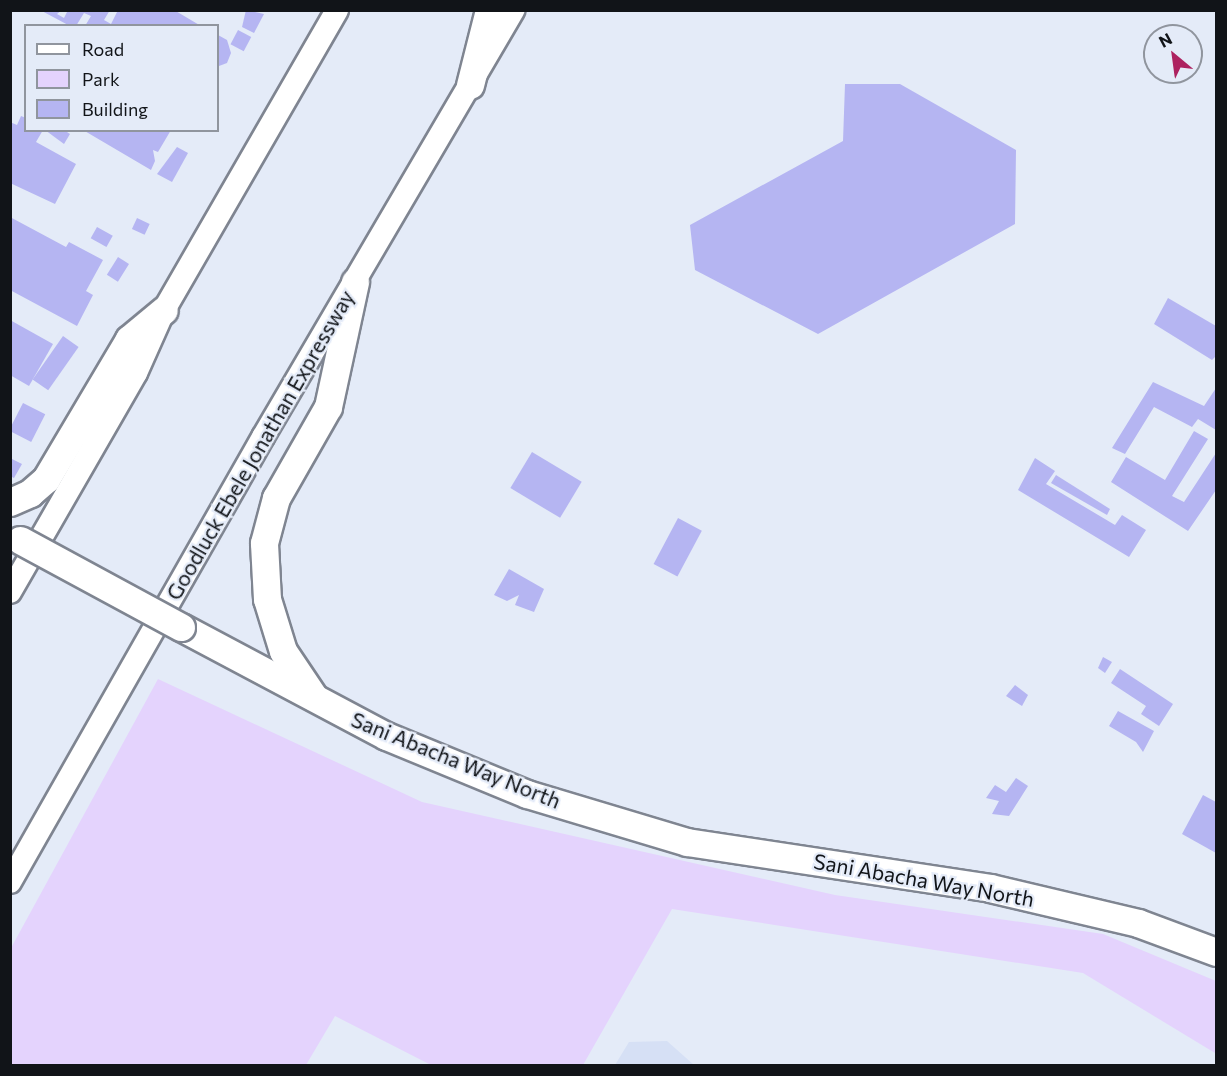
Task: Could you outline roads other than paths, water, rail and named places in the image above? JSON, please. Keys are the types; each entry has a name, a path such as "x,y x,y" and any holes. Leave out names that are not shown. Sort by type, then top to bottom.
{"highway":[{"path":"470,85 489,10"},
{"path":"316,700 283,651 267,599 264,543 276,498 328,407 355,282"},
{"path":"10,502 30,494 46,480 129,339 164,310"},
{"name":"Sani Abacha Way North","path":"14,538 386,736 527,794 687,842 990,888 1138,923 1216,952"}],"main road":[{"path":"10,592 136,373 164,310 337,10"},
{"name":"Goodluck Ebele Jonathan Expressway","path":"10,882 514,10"}]}
